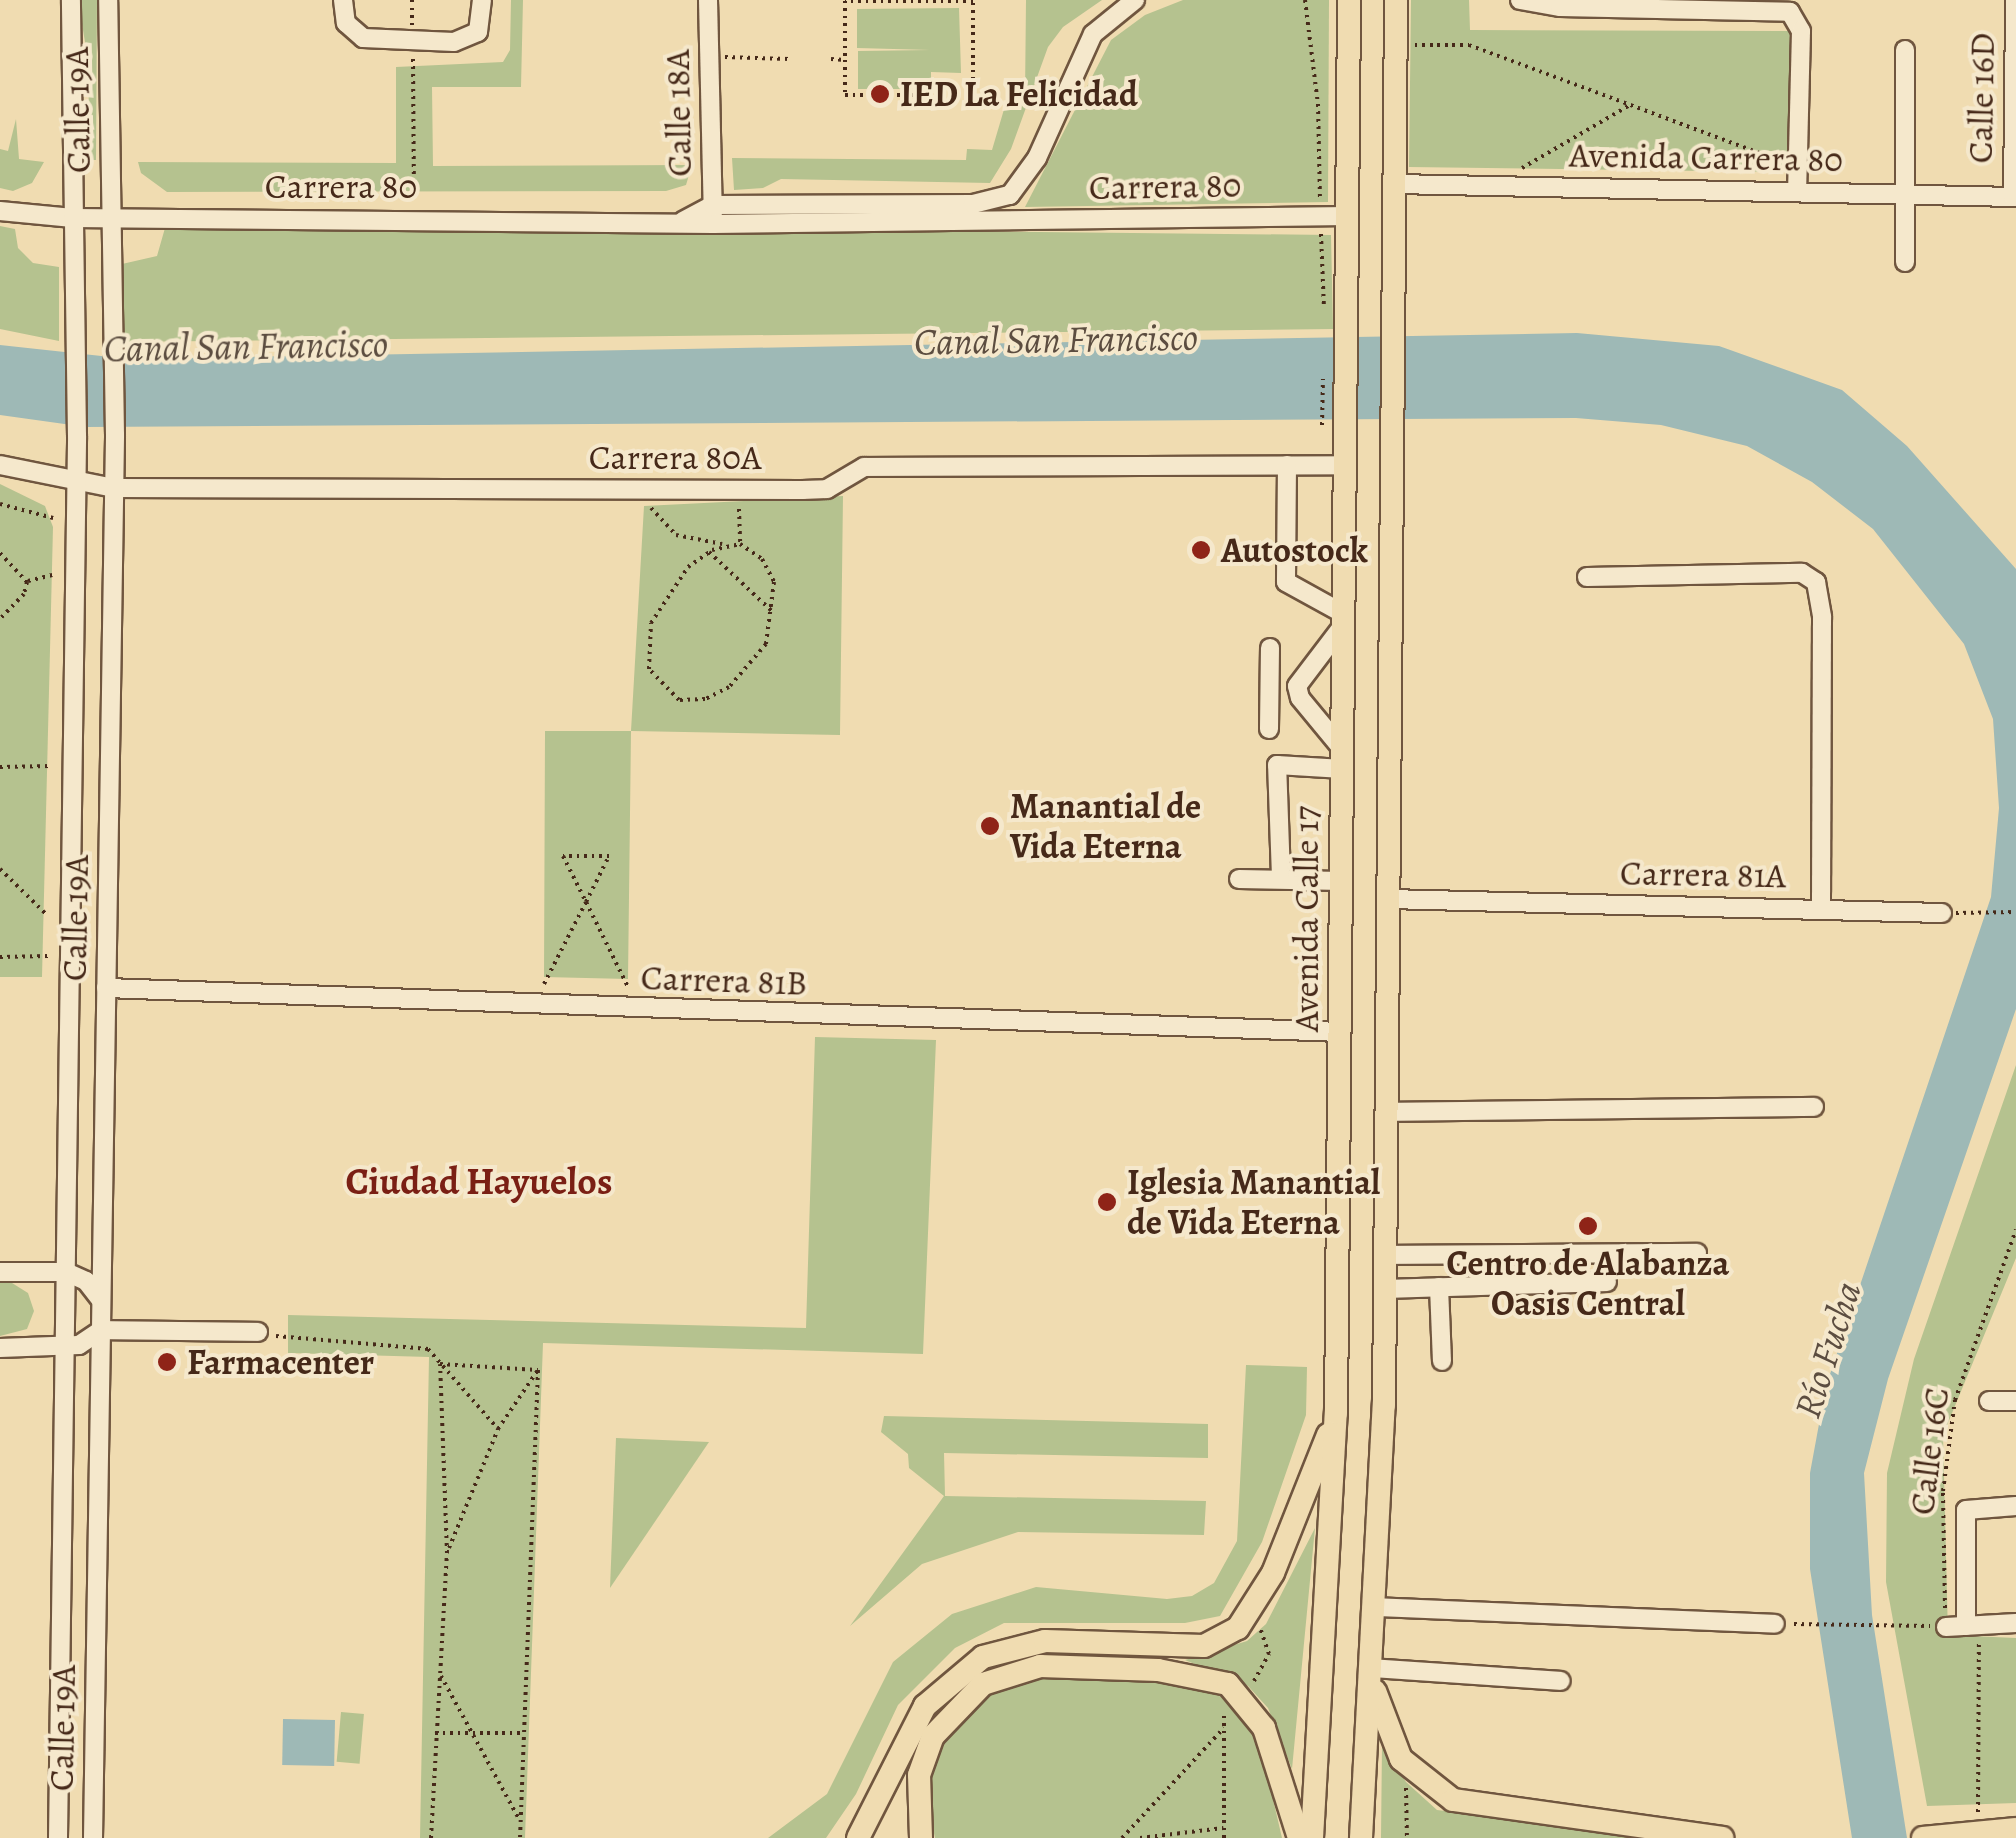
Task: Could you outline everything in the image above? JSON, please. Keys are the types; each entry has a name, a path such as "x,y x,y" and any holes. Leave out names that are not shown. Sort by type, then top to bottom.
{"main road":[{"name":"Avenida Calle 17","path":"1312,1838 1336,1412 1349,0"},
{"path":"1361,1838 1375,1607 1386,1289 1396,0"},
{"path":"858,1838 917,1718 936,1693 983,1657 1045,1641 1204,1646 1238,1628 1273,1573 1336,1412"},
{"path":"921,1838 919,1776 933,1736 983,1684 1040,1666 1158,1670 1228,1684 1264,1728 1299,1838"},
{"path":"1371,1670 1391,1742 1406,1766 1440,1794 1470,1804 1722,1838"},
{"path":"1364,1788 1371,1838"},
{"path":"1930,1837 2016,1829"}],"street":[{"name":"Calle 19A","path":"58,1838 78,436 71,0"},
{"name":"Calle 19A","path":"93,1838 114,488 108,0"},
{"path":"344,0 346,23 362,38 454,42 478,32 482,0"},
{"name":"Calle 18A","path":"708,0 713,214"},
{"name":"Carrera 80","path":"0,211 73,218 683,221 713,214 973,204 1010,195 1037,158 1093,34 1135,0"},
{"path":"1520,0 1560,7 1790,12 1801,31 1797,190"},
{"name":"Calle 16D","path":"2014,197 2015,0"},
{"path":"1904,50 1905,262"},
{"name":"Avenida Carrera 80","path":"1395,184 2014,197"},
{"name":"Carrera 80","path":"713,214 1348,216"},
{"name":"Carrera 80A","path":"0,464 114,488 739,490 827,489 864,467 1287,465 1346,454"},
{"path":"1287,465 1286,582 1344,619 1297,686 1300,698 1343,760"},
{"path":"1586,577 1802,573 1816,582 1822,617 1821,910"},
{"path":"1268,729 1270,648"},
{"path":"1270,686 1297,686"},
{"path":"1281,877 1277,765 1343,760"},
{"path":"1239,879 1342,881"},
{"name":"Carrera 81A","path":"1388,899 1942,913"},
{"name":"Carrera 81B","path":"106,988 1340,1032"},
{"path":"1386,1112 1814,1107"},
{"path":"1386,1255 1697,1253"},
{"path":"0,1272 66,1272 86,1282 101,1301"},
{"path":"1386,1289 1608,1282"},
{"path":"1439,1287 1442,1361"},
{"path":"0,1348 65,1347 101,1330 258,1332"},
{"path":"1989,1401 2016,1401"},
{"path":"1973,1626 1966,1510 2016,1506"},
{"path":"1375,1607 1775,1624"},
{"path":"1946,1627 2016,1623"},
{"path":"1371,1670 1561,1681"}],"path":[{"path":"412,0 412,30"},
{"path":"1305,0 1318,104 1324,319"},
{"path":"845,1 973,1 973,95 845,95 845,60 845,1"},
{"path":"1414,44 1469,44 1798,167"},
{"path":"412,54 414,195"},
{"path":"723,57 790,59"},
{"path":"831,59 845,60"},
{"path":"1492,185 1630,104"},
{"path":"1322,425 1323,371"},
{"path":"739,490 740,544"},
{"path":"649,503 676,535 740,544 770,570 774,613 761,654 729,687 691,702 656,683 647,653 651,623 678,577 709,552 727,544"},
{"path":"0,504 52,518"},
{"path":"709,552 774,613"},
{"path":"0,553 27,582"},
{"path":"27,582 52,576"},
{"path":"0,619 24,594 27,582"},
{"path":"0,768 51,766"},
{"path":"544,984 586,902 610,856 563,856 586,902 628,987"},
{"path":"0,868 48,916"},
{"path":"1942,913 2016,912"},
{"path":"0,957 48,956"},
{"name":"Calle 16C","path":"1946,1627 1943,1491 1955,1400 2016,1230"},
{"path":"258,1332 428,1349 498,1429"},
{"path":"440,1364 538,1370"},
{"path":"431,1838 447,1553 440,1364"},
{"path":"447,1553 498,1429 538,1370"},
{"path":"520,1838 538,1370"},
{"path":"1775,1624 1907,1626"},
{"path":"1973,1626 1978,1812"},
{"path":"442,1676 520,1821"},
{"path":"1122,1838 1224,1728"},
{"path":"436,1733 522,1732"},
{"path":"1406,1766 1407,1838"},
{"path":"1140,1838 1223,1828 1224,1838"}],"green space":[{"path":"78,0 97,0 96,160 88,160 89,66"},
{"path":"511,0 523,0 521,87 432,87 433,166 692,165 686,185 666,191 167,192 141,173 138,162 396,163 396,67 503,62 510,50"},
{"path":"1026,0 1102,0 1063,27 1048,47 1011,149 990,183 781,179 763,188 734,190 732,158 966,160 967,149 992,150 1005,106 1019,107 1025,95"},
{"path":"1183,0 1329,0 1328,202 1025,207 1111,40 1145,15"},
{"path":"1411,0 1469,0 1470,30 1790,31 1788,172 1409,167"},
{"path":"959,8 961,73 931,72 931,89 858,89 858,51 930,50 857,48 857,9"},
{"path":"16,119 19,159 44,162 32,183 13,191 0,188 0,149 8,151"},
{"path":"0,226 15,229 18,248 33,263 59,267 59,341 0,329"},
{"path":"480,226 1331,235 1333,329 122,342 122,264 157,256 165,228"},
{"path":"0,484 45,506 53,527 42,977 0,977"},
{"path":"843,496 840,735 631,731 644,506"},
{"path":"545,731 631,731 628,979 544,977"},
{"path":"815,1037 936,1040 923,1354 543,1343 525,1838 420,1838 429,1357 288,1353 288,1315 806,1328"},
{"path":"2016,1065 2016,1258 1943,1435 1948,1635 2016,1638 2016,1803 1927,1806 1886,1582 1887,1473 1914,1359"},
{"path":"0,1283 12,1283 28,1293 34,1311 27,1329 0,1336"},
{"path":"1246,1365 1307,1367 1306,1415 1262,1542 1220,1616 1185,1623 1004,1623 955,1648 898,1705 856,1794 826,1838 768,1838 827,1794 893,1662 952,1614 1036,1587 1167,1599 1192,1596 1214,1583 1237,1541"},
{"path":"884,1416 1208,1424 1208,1458 944,1453 945,1496 1206,1501 1204,1535 1018,1532 922,1564 850,1626 944,1496 909,1468 908,1454 881,1432"},
{"path":"616,1438 709,1442 610,1588"},
{"path":"1315,1528 1292,1769 1268,1708 1248,1686 1185,1660 1247,1641 1266,1624"},
{"path":"1040,1676 1208,1684 1241,1707 1260,1743 1282,1838 935,1838 928,1805 931,1768 951,1723 1008,1682"},
{"path":"341,1712 364,1714 360,1764 337,1762"},
{"path":"1382,1745 1406,1782 1437,1810 1666,1838 1381,1838"}],"water":[{"path":"1577,333 1719,346 1842,390 1907,446 2016,569 2016,1009 1888,1379 1864,1473 1872,1615 1907,1838 1852,1838 1810,1569 1810,1473 1826,1386 1991,897 1999,808 1993,719 1964,644 1873,529 1812,482 1747,446 1661,425 1576,418 86,427 0,415 0,345 129,359"},
{"path":"283,1719 335,1720 334,1766 282,1765"}],"place":[{"name":"IED La Felicidad","path":"880,94"},
{"name":"Autostock","path":"1201,550"},
{"name":"Manantial de Vida Eterna","path":"990,826"},
{"name":"Iglesia Manantial de Vida Eterna","path":"1107,1202"},
{"name":"Centro de Alabanza Oasis Central","path":"1588,1226"},
{"name":"Farmacenter","path":"167,1362"}],"district":[{"name":"Ciudad Hayuelos","path":"479,1182"}],"water label":[{"name":"Canal San Francisco","path":"1056,340"},
{"name":"Canal San Francisco","path":"246,347"},
{"name":"Río Fucha","path":"1828,1350"}]}
